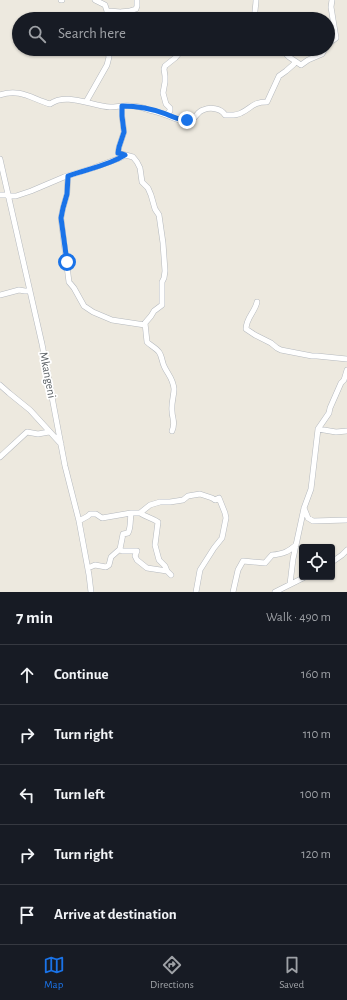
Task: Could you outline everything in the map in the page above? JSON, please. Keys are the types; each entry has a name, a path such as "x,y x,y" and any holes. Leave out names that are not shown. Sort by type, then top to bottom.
{"street":[{"path":"95,0 105,4 107,11 121,12 136,9 137,0"},
{"path":"255,12 256,0"},
{"path":"332,0 333,12"},
{"path":"86,102 107,65 109,56"},
{"path":"167,114 170,111 170,108 166,104 163,93 165,82 164,69 165,66 177,56"},
{"path":"288,56 301,65 317,56"},
{"path":"0,94 19,93 50,104 58,100 76,99 110,107 132,106 167,114 178,120 193,118 202,110 208,109 218,109 225,115 232,115 240,114 253,104 267,102 279,76 296,61"},
{"path":"122,106 124,132 118,153 133,157 137,162 140,168 142,182 148,188 155,209 159,215 165,271 162,282 162,305 154,311 145,325 147,342 160,354 173,383 174,392 172,412 174,427 172,432"},
{"path":"0,195 16,196 125,155"},
{"name":"Mkangeni","path":"0,159 42,344 65,466 79,521 91,592"},
{"path":"68,176 67,194 61,218 69,282 84,306 93,312 112,320 145,325"},
{"path":"0,295 19,290 30,291"},
{"path":"256,302 256,308 246,324 246,329 255,335 281,350 312,356 347,359"},
{"path":"290,584 293,558 304,508 311,489 318,429 329,413 347,370"},
{"path":"0,385 30,410 61,444"},
{"path":"318,429 336,432 347,431"},
{"path":"0,457 28,432 38,434 49,432"},
{"path":"140,513 150,506 160,502 183,500 188,496 200,494 215,500 219,498 226,518 222,538 200,570 196,592"},
{"path":"304,508 308,518 313,521 347,520"},
{"path":"88,568 95,565 106,567 109,565 111,557 120,549 123,534 128,533 130,530 131,513"},
{"path":"79,521 90,514 96,514 102,518 140,513 158,522 156,545 159,560 171,575"},
{"path":"233,592 238,570 243,561 265,562 272,555 289,551 296,545"},
{"path":"120,549 137,551 137,560 147,568 167,571"},
{"path":"335,560 342,556 347,550"},
{"path":"275,592 281,591 299,580"}],"route":[{"path":"67,262 61,218 67,194 68,176 125,155 118,153 124,132 122,106 132,106 165,114 178,120 187,120"}]}
